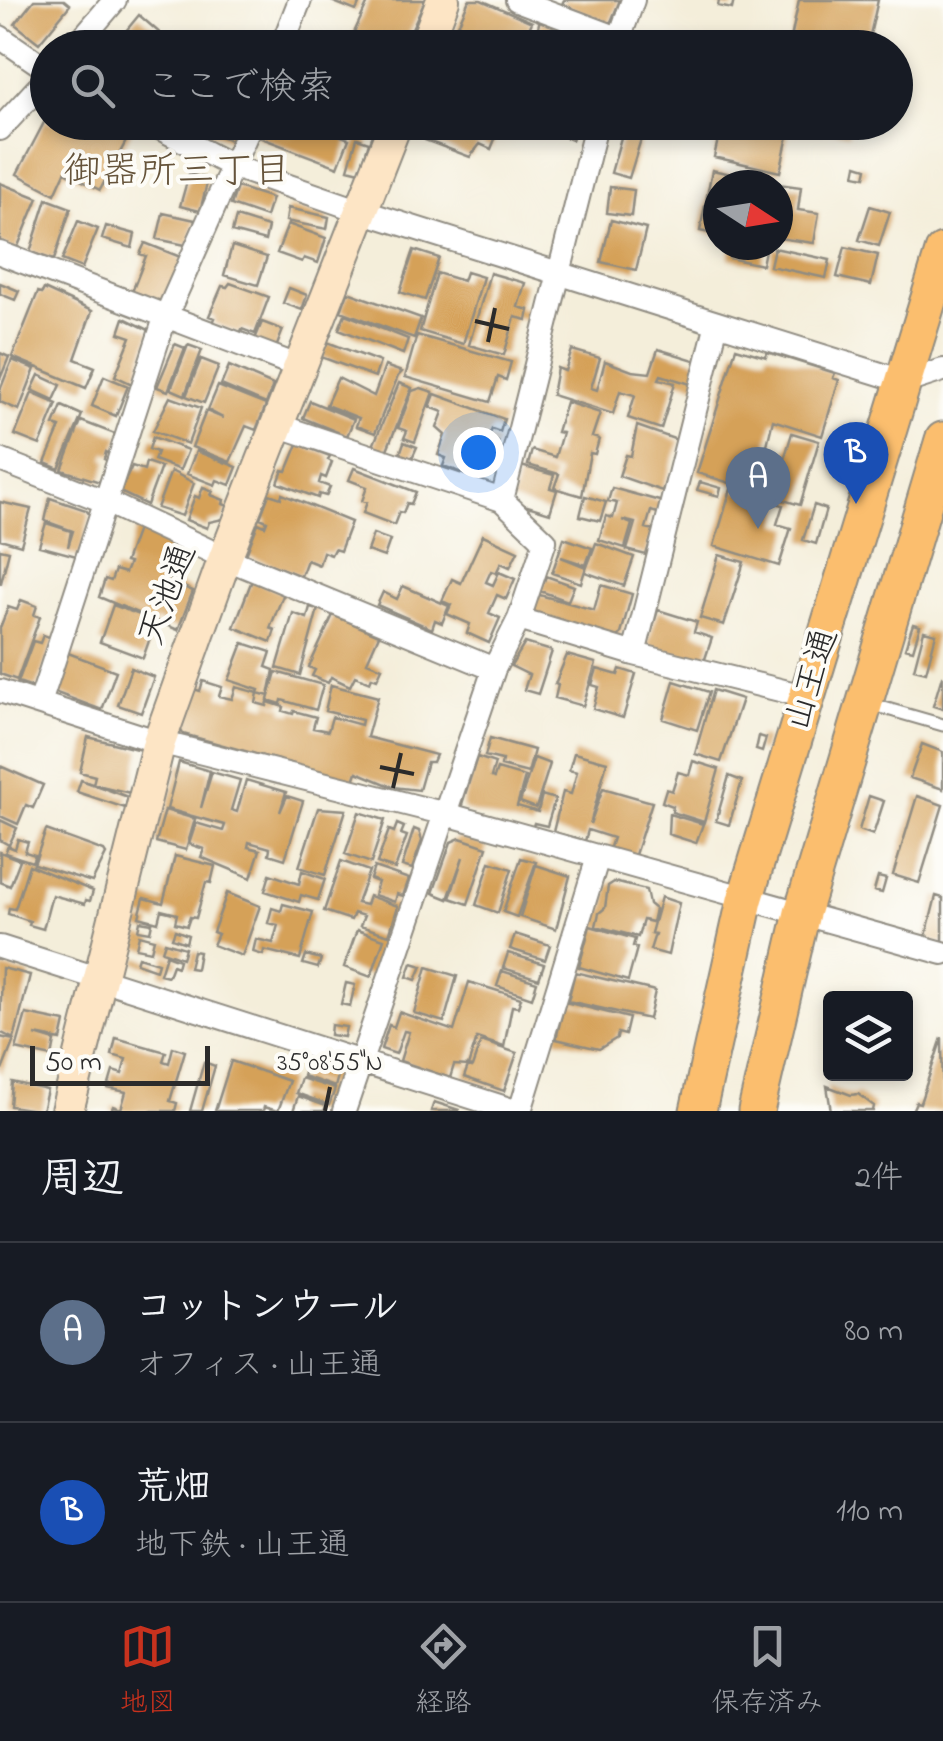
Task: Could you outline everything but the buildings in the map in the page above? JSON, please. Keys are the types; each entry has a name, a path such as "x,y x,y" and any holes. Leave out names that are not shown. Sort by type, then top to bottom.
{"main road":[{"name":"山王通","path":"698,1111 745,900 943,252"},
{"name":"山王通","path":"756,1111 802,914 943,440"}],"street":[{"path":"89,30 115,0"},
{"path":"289,30 300,0"},
{"path":"432,30 443,0"},
{"path":"517,0 587,30"},
{"path":"622,30 633,0"},
{"path":"0,37 30,58"},
{"path":"0,129 30,97"},
{"path":"182,140 234,167 361,211 906,382 943,370"},
{"path":"40,704 165,318 245,140"},
{"name":"天池通","path":"67,1111 160,742 224,558 389,140"},
{"path":"502,500 592,140"},
{"path":"0,253 300,368"},
{"path":"634,654 716,323"},
{"path":"276,425 502,500 545,541 519,619 494,669 344,1111"},
{"path":"0,460 494,669"},
{"path":"519,619 634,654 808,698"},
{"path":"0,692 160,742 446,814 943,953"},
{"path":"0,948 517,1111 598,858"}],"lane":[{"path":"867,703 943,725"}],"place":[{"name":"荒畑","path":"856,504"},
{"name":"コットンウール","path":"758,529"}],"district":[{"name":"御器所三丁目","path":"177,173"}]}
